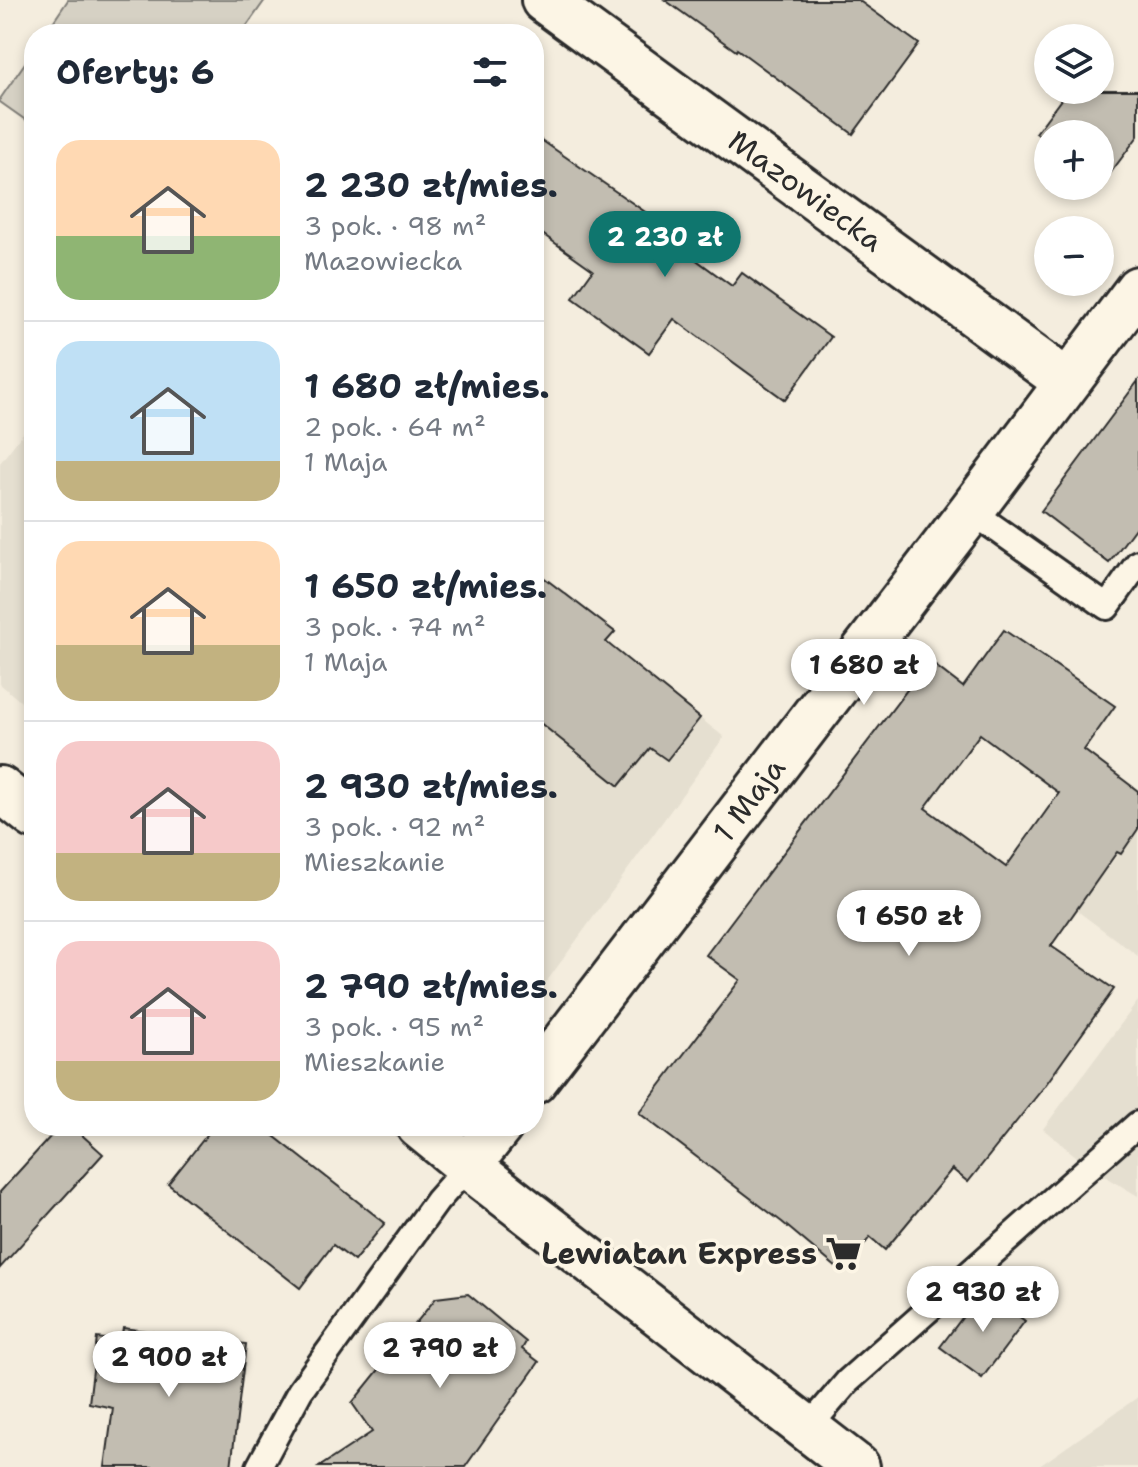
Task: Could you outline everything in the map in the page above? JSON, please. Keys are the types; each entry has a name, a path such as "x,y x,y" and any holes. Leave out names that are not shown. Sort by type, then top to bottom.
{"street":[{"name":"Mazowiecka","path":"544,0 1067,382"},
{"name":"1 Maja","path":"544,1068 1138,289"},
{"path":"0,789 24,808"},
{"path":"431,1136 857,1467"},
{"path":"468,1166 492,1136"}],"lane":[{"path":"971,511 1107,607 1138,563"},
{"path":"807,1429 848,1381 1138,1124"},
{"path":"259,1467 300,1391 437,1201 468,1166"}],"shaded area":[{"path":"68,0 265,0 248,24 52,24"},
{"path":"24,64 24,119 0,99"},
{"path":"24,432 24,704 0,684 0,463"},
{"path":"700,718 724,737 544,985 544,724 650,748 667,760"},
{"path":"1138,828 1138,956 1076,910"},
{"path":"1138,1001 1138,1196 1088,1166 1043,1129"},
{"path":"1138,1397 1138,1467 1038,1467"}],"building":[{"path":"665,0 858,0 919,44 853,134"},
{"path":"1114,90 1138,90 1138,136 1114,168 1114,120 1046,120 1058,104 1114,104"},
{"path":"544,142 651,216 646,223 732,286 742,273 831,337 785,400 674,319 649,353 573,298 593,270 544,235"},
{"path":"1138,381 1138,524 1109,563 1041,511"},
{"path":"544,578 615,632 606,642 700,718 667,760 650,748 619,786 544,726"},
{"path":"1004,630 1115,706 1084,750 1138,791 1138,829 1121,854 1117,852 1051,946 1114,989 1044,1087 968,1182 952,1169 885,1250 870,1237 843,1273 782,1222 639,1113 740,980 706,955 929,661 963,687","holes":["980,734 1059,793 1006,867 925,808"]},
{"path":"51,1136 83,1136 103,1154 0,1268 0,1192"},
{"path":"206,1136 274,1136 385,1223 354,1261 333,1245 300,1288 168,1184"},
{"path":"984,1289 1025,1321 982,1378 940,1347"},
{"path":"468,1294 526,1342 522,1349 539,1362 465,1467 319,1467 372,1432 352,1403 385,1362 397,1364 389,1357 436,1298"},
{"path":"123,1328 246,1344 231,1467 105,1467 113,1408 89,1403 97,1338 121,1341"}],"place":[{"name":"Lewiatan Express","path":"843,1254"}]}
